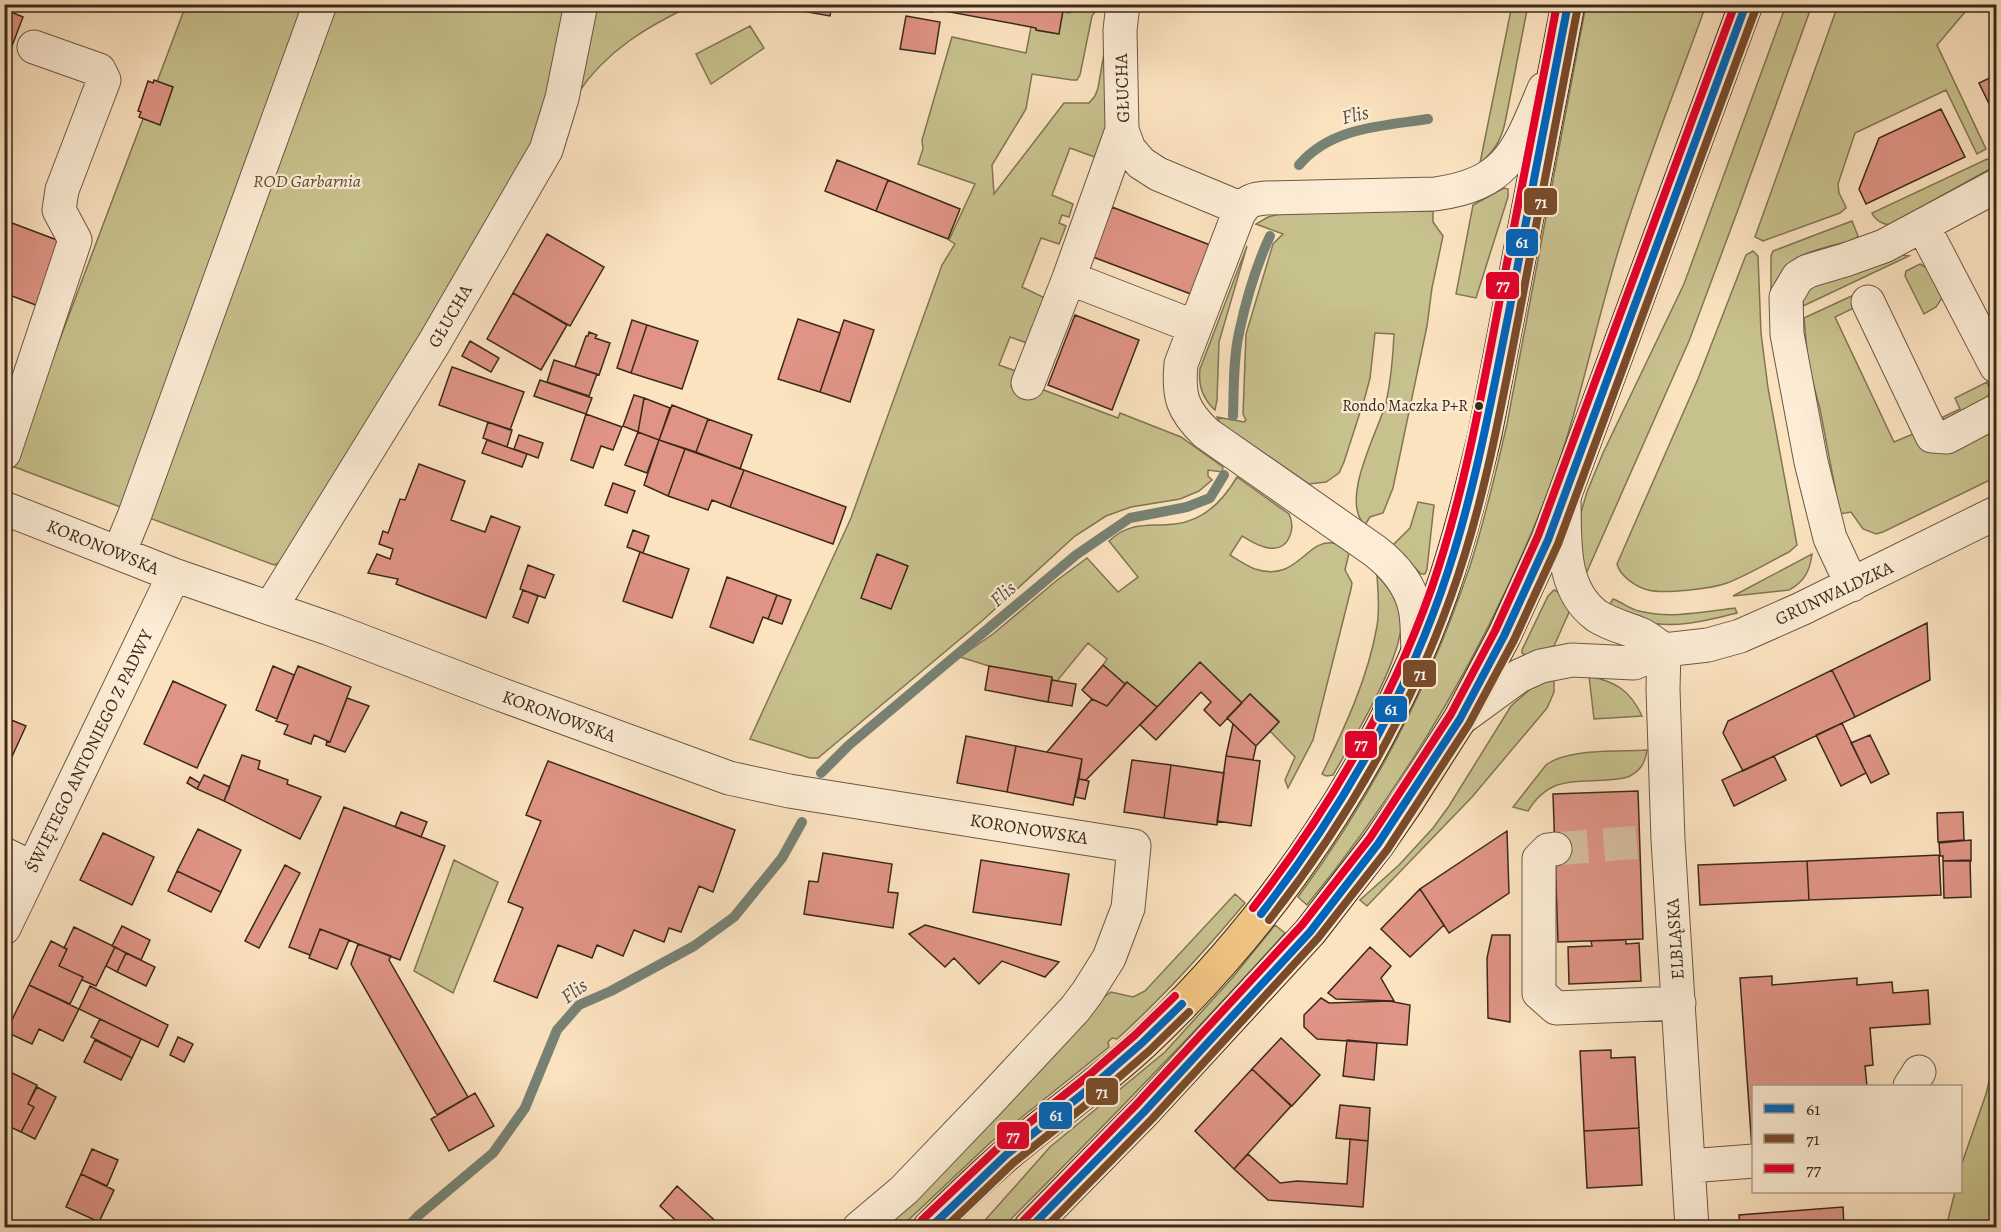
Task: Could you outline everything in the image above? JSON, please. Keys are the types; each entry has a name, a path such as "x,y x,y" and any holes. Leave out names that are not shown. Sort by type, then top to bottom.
{"main road":[{"path":"929,1227 1006,1155 1095,1084 1187,1000 1290,877 1335,809 1386,719 1441,593 1485,434 1568,4"},
{"name":"GRUNWALDZKA","path":"1030,1227 1152,1104 1310,932 1378,844 1460,719 1504,636 1548,540 1746,4"}],"street":[{"path":"119,553 320,4"},
{"name":"GŁUCHA","path":"271,607 434,343 546,150 562,98 581,4"},
{"name":"GŁUCHA","path":"1123,4 1120,30 1122,130 1129,149 1141,163 1158,174 1254,203"},
{"path":"4,453 75,240 59,210 62,190 104,80 99,70 34,46"},
{"path":"1418,650 1415,607 1403,580 1375,551 1206,433 1191,419 1182,403 1179,384 1181,364 1194,327 1254,203 1435,194 1457,191 1478,184 1503,167 1514,152 1526,131 1557,57"},
{"path":"1028,383 1069,278 1122,130"},
{"path":"1852,585 1830,538 1811,462 1787,334 1786,297 1798,277 1808,271 1884,246 1996,186"},
{"path":"1923,226 1996,366"},
{"path":"1069,278 1194,327"},
{"path":"1868,302 1932,436 1947,437 1996,411"},
{"name":"GRUNWALDZKA","path":"1564,499 1565,552 1575,588 1597,615 1614,625 1642,635 1664,650"},
{"name":"KORONOWSKA","path":"4,508 174,575 271,607 729,778 789,791 1134,846 1128,908 1109,958 1088,993 904,1190 859,1227"},
{"name":"GRUNWALDZKA","path":"1460,719 1519,675 1541,666 1572,660 1634,663 1664,650 1708,645 1740,636 1852,585 1996,513"},
{"name":"ŚWIĘTEGO ANTONIEGO Z PADWY","path":"4,928 18,861 174,575"},
{"name":"ELBLĄSKA","path":"1664,650 1654,841 1679,1003 1692,1227"},
{"path":"1555,849 1548,850 1539,859 1539,993 1556,1008 1679,1003"},
{"path":"1689,1166 1752,1161"}],"green space":[{"name":"ROD Garbarnia","path":"186,5 566,5 545,114 528,156 287,555 281,562 274,565 12,466"},
{"path":"594,5 693,5 660,21 615,52 589,78 578,93"},
{"path":"1071,5 1100,5 1092,16 1080,75 1077,80 1072,80 1032,74 1026,109 992,165 994,194 1064,103 1089,103 1095,96 1106,42 1107,137 1100,159 1070,148 1052,195 1073,204 1069,217 1062,215 1059,223 1066,226 1059,244 1041,238 1022,287 1045,298 1027,343 1010,337 999,365 1016,371 1011,386 1037,396 1041,389 1118,418 1120,413 1181,437 1223,467 1222,472 1208,470 1208,476 1212,480 1199,491 1180,499 1131,507 1106,516 1075,536 983,620 818,758 810,758 750,739 851,518 942,265 955,244 949,240 975,184 918,164 923,149 922,140 952,37 1026,53 1031,27 1058,34 1063,12 1070,13"},
{"path":"1512,5 1528,5 1505,123 1496,145 1480,163"},
{"path":"1586,5 1706,5 1632,209 1562,454 1528,540 1476,650 1446,704 1381,807 1307,905 1298,897 1350,820 1397,739 1437,654 1470,566 1507,424"},
{"path":"1786,5 1812,5 1689,341 1585,576 1576,529 1587,492 1603,453 1684,284"},
{"path":"1838,5 1971,5 1937,45 1986,149 1977,154 1946,90 1855,133 1838,184 1839,193 1846,208 1840,213 1763,241 1755,237"},
{"path":"750,26 764,48 711,84 696,54"},
{"path":"1987,159 1992,161 1990,169 1891,224 1880,222 1872,213"},
{"path":"1504,188 1508,189 1508,197 1476,298 1456,294 1473,205"},
{"path":"1291,211 1433,211 1433,222 1443,236 1427,326 1393,488 1383,513 1370,517 1365,525 1358,514 1356,500 1358,483 1386,403 1392,368 1394,334 1375,333 1370,378 1344,462 1339,473 1326,482 1309,484 1220,423 1217,417 1244,422 1246,420 1243,414 1246,334 1273,244 1283,234 1256,224 1268,217"},
{"path":"1852,221 1858,236 1856,238 1802,255 1794,260 1781,273 1771,294 1773,251"},
{"path":"1247,246 1219,342 1215,410 1202,391 1200,369"},
{"path":"1753,251 1758,256 1761,333 1768,388 1797,545 1789,552 1727,583 1688,590 1648,590 1629,580 1621,573 1617,564 1698,379 1746,255"},
{"path":"1901,255 1909,256 1803,306 1803,295 1811,286"},
{"path":"1920,264 1927,268 1942,298 1936,307 1924,314 1905,276 1906,271"},
{"path":"1858,293 1864,303 1835,317 1894,442 1913,434 1996,424 1996,477 1876,534 1863,529 1851,512 1840,514 1820,409 1808,364 1804,318"},
{"path":"1987,382 1990,390 1987,400 1944,422 1943,417 1960,409 1955,398"},
{"path":"1237,477 1289,514 1292,526 1289,538 1282,546 1265,547 1242,536 1230,555 1252,568 1269,572 1291,566 1315,547 1324,544 1333,543 1349,553 1345,570 1352,583 1351,589 1313,740 1288,788 1285,780 1295,757 1270,731 1279,721 1250,694 1242,703 1200,663 1157,707 1103,665 1107,659 1088,643 1057,681 1052,680 1052,677 989,666 960,657 993,634 1087,558 1118,592 1138,577 1109,541 1124,530 1148,525 1175,524 1195,519 1219,502"},
{"path":"1418,502 1434,505 1425,574 1421,574 1393,545 1410,528"},
{"path":"1812,554 1810,566 1805,575 1789,590 1733,596"},
{"path":"1377,575 1398,606 1401,619 1395,654 1376,698 1333,775 1326,776 1322,774 1355,702 1373,645 1378,613"},
{"path":"1554,590 1558,592 1570,610 1554,646 1526,655 1522,653 1522,650 1548,596"},
{"path":"1613,599 1635,610 1651,613 1687,614 1735,608 1737,613 1690,623 1655,624 1609,606"},
{"path":"1589,676 1607,681 1621,689 1632,700 1642,716 1594,719"},
{"path":"1554,678 1554,692 1547,708 1472,797 1367,906 1360,900 1399,865 1433,828 1511,706 1535,685"},
{"path":"1647,750 1641,766 1628,777 1561,784 1549,789 1538,798 1528,811 1513,807 1546,765 1555,760 1580,753"},
{"path":"454,860 498,882 453,993 414,971"},
{"path":"1235,894 1245,903 1167,990 1117,1039 1112,1038 1108,1042 1109,1047 991,1142 901,1227 879,1228 1101,999 1111,992 1133,997 1145,991"},
{"path":"1275,925 1285,933 1110,1118 1003,1227 979,1227 1050,1147 1165,1052 1233,977"},
{"path":"1996,1053 1996,1195 1987,1227 1946,1227 1955,1193 1962,1193 1962,1163 1986,1094"}],"building":[{"path":"797,4 832,4 830,16 797,10"},
{"path":"893,4 933,4 932,12"},
{"path":"933,4 1064,4 1059,34 933,9"},
{"path":"4,9 23,17 4,67"},
{"path":"906,16 940,22 935,54 900,49"},
{"path":"1996,75 1996,118 1979,83"},
{"path":"154,80 173,87 160,125 139,117 141,112 138,111 148,81 153,83"},
{"path":"1941,109 1965,157 1866,204 1859,189 1879,138"},
{"path":"837,160 888,180 876,211 825,191"},
{"path":"888,180 960,209 948,239 876,211"},
{"path":"1112,207 1223,250 1204,299 1093,257"},
{"path":"4,220 65,243 41,307 4,293"},
{"path":"547,234 604,267 570,326 513,293"},
{"path":"513,293 567,325 541,370 487,339"},
{"path":"1075,315 1139,340 1112,410 1048,385"},
{"path":"798,319 840,333 820,392 778,379"},
{"path":"632,320 647,325 631,373 617,368"},
{"path":"844,320 874,330 850,402 820,392"},
{"path":"647,325 698,341 682,389 631,373"},
{"path":"589,332 597,335 595,338 610,343 599,375 575,367"},
{"path":"470,341 499,358 491,372 462,356"},
{"path":"554,360 597,374 589,396 547,382"},
{"path":"452,367 524,392 510,430 439,405"},
{"path":"540,380 592,398 586,414 534,396"},
{"path":"634,395 644,398 638,432 623,426"},
{"path":"644,398 670,408 659,440 638,432"},
{"path":"672,405 708,419 696,452 659,440"},
{"path":"586,414 622,427 613,450 601,446 593,468 571,460"},
{"path":"708,419 752,435 740,469 696,452"},
{"path":"488,422 512,430 507,447 483,438"},
{"path":"638,432 659,440 647,473 625,465"},
{"path":"519,435 543,443 538,458 514,449"},
{"path":"487,440 527,454 522,467 482,453"},
{"path":"659,440 685,449 668,496 644,485"},
{"path":"685,449 744,470 730,507 712,500 708,510 668,496"},
{"path":"419,464 465,481 451,520 485,532 491,516 520,527 486,618 396,584 398,579 368,573 377,554 390,559 393,549 379,544 383,531 388,533 400,499 405,500"},
{"path":"744,470 846,507 833,544 730,507"},
{"path":"613,483 635,491 627,513 605,505"},
{"path":"633,530 649,536 643,553 627,547"},
{"path":"640,552 689,569 672,618 623,601"},
{"path":"877,554 908,566 891,609 861,598"},
{"path":"528,565 554,575 545,598 520,589"},
{"path":"727,577 777,595 768,619 763,617 753,643 710,627"},
{"path":"523,590 538,596 528,623 513,617"},
{"path":"777,595 791,600 782,624 768,619"},
{"path":"1927,623 1930,680 1855,717 1832,670"},
{"path":"1200,662 1242,703 1220,726 1204,710 1211,702 1201,692 1156,740 1140,725"},
{"path":"1103,665 1125,684 1107,706 1092,699 1082,690"},
{"path":"273,666 294,675 277,719 256,710"},
{"path":"298,666 351,687 330,742 314,735 311,744 284,734 288,725 276,721"},
{"path":"989,666 1052,677 1048,702 985,690"},
{"path":"1832,670 1855,717 1743,771 1723,733 1728,721"},
{"path":"1052,680 1076,684 1072,706 1048,702"},
{"path":"173,681 226,705 197,768 144,744"},
{"path":"1127,682 1157,707 1086,780 1079,779 1082,759 1047,752 1092,699 1107,706"},
{"path":"1250,694 1279,722 1256,746 1227,718"},
{"path":"347,698 369,706 345,752 326,745 327,741 330,742"},
{"path":"4,717 26,726 4,774"},
{"path":"1842,723 1866,773 1841,786 1816,735"},
{"path":"1233,724 1256,746 1253,760 1226,756"},
{"path":"1870,735 1889,774 1871,783 1851,743"},
{"path":"966,736 1016,746 1007,792 957,783"},
{"path":"1016,746 1082,759 1073,805 1007,792"},
{"path":"242,755 260,761 258,769 288,780 287,784 321,797 300,839 224,801"},
{"path":"1226,756 1260,761 1251,826 1217,821"},
{"path":"1774,756 1786,780 1734,806 1722,780"},
{"path":"1132,760 1171,765 1164,818 1124,812"},
{"path":"548,761 735,830 713,892 699,886 681,932 669,928 664,942 634,930 623,956 597,945 592,958 558,945 537,998 494,981 523,908 508,902 541,821 526,815"},
{"path":"1171,765 1224,773 1217,825 1164,818"},
{"path":"204,775 230,787 224,801 197,789"},
{"path":"190,777 200,783 197,789 187,783"},
{"path":"1079,779 1089,781 1085,799 1075,797"},
{"path":"1638,791 1643,939 1558,942 1553,794"},
{"path":"344,807 445,846 400,960 320,929 310,955 289,947"},
{"path":"401,812 427,822 421,837 395,827"},
{"path":"1963,812 1964,840 1938,842 1937,813"},
{"path":"198,829 241,850 221,892 177,871"},
{"path":"1507,831 1509,893 1449,933 1420,889"},
{"path":"103,833 154,857 132,905 80,880"},
{"path":"1971,840 1971,861 1943,861 1943,856 1940,856 1939,843"},
{"path":"823,853 892,864 888,892 898,893 893,928 804,914 809,881 818,882"},
{"path":"1939,855 1941,895 1809,900 1807,861"},
{"path":"981,860 1069,874 1061,925 973,912"},
{"path":"1970,860 1971,897 1944,898 1943,861"},
{"path":"1807,861 1809,900 1700,905 1698,865"},
{"path":"285,865 300,873 259,948 245,941"},
{"path":"177,871 221,892 211,912 168,891"},
{"path":"1420,889 1444,925 1410,957 1381,929"},
{"path":"925,925 1059,962 1045,977 1002,961 979,984 954,958 945,967 909,934"},
{"path":"122,926 150,940 141,960 112,946"},
{"path":"74,927 115,947 96,986 59,966"},
{"path":"320,929 349,940 337,969 309,958"},
{"path":"1492,935 1510,935 1510,1022 1488,1018 1487,958"},
{"path":"1626,940 1626,944 1639,943 1641,981 1569,984 1568,947 1592,946 1591,941"},
{"path":"51,941 67,949 59,966 83,977 70,1004 29,985"},
{"path":"358,944 391,956 389,960 468,1097 437,1115 351,964"},
{"path":"115,947 126,953 117,972 106,966"},
{"path":"1370,947 1391,966 1381,978 1394,1001 1336,999 1328,993"},
{"path":"126,953 155,967 146,986 117,972"},
{"path":"1772,976 1772,985 1857,978 1857,985 1892,982 1893,993 1928,990 1930,1024 1870,1028 1873,1065 1865,1066 1867,1085 1752,1085 1752,1149 1740,978"},
{"path":"29,985 79,1009 63,1041 39,1029 32,1044 6,1032"},
{"path":"90,986 168,1025 158,1047 79,1009"},
{"path":"1321,998 1329,1003 1389,1001 1410,1005 1407,1045 1317,1039 1304,1027 1304,1015"},
{"path":"100,1019 141,1039 132,1058 91,1037"},
{"path":"178,1037 193,1044 184,1062 170,1055"},
{"path":"1281,1038 1320,1075 1292,1106 1252,1069"},
{"path":"95,1040 132,1058 121,1080 84,1062"},
{"path":"1347,1040 1377,1043 1374,1080 1343,1076"},
{"path":"1611,1050 1611,1058 1635,1057 1639,1128 1584,1131 1580,1051"},
{"path":"4,1069 37,1085 28,1104 34,1107 21,1132 4,1124"},
{"path":"1252,1069 1291,1106 1234,1169 1195,1131"},
{"path":"37,1087 56,1097 35,1139 21,1132 34,1107 28,1104"},
{"path":"475,1093 494,1126 449,1151 431,1119"},
{"path":"1340,1105 1370,1108 1368,1141 1336,1138"},
{"path":"1639,1128 1642,1185 1587,1188 1584,1131"},
{"path":"1350,1139 1368,1141 1363,1207 1268,1200 1234,1169 1248,1154 1280,1183 1297,1181 1347,1184"},
{"path":"92,1149 118,1160 107,1186 81,1174"},
{"path":"81,1174 114,1190 99,1222 66,1207"},
{"path":"677,1186 723,1228 684,1228 660,1206"},
{"path":"1843,1207 1844,1228 1740,1228 1739,1215"}],"waterway":[{"name":"Flis","path":"1299,165 1312,152 1342,136 1359,130 1428,119"},
{"name":"Flis","path":"1233,416 1239,333 1252,283 1270,236"},
{"name":"Flis","path":"821,773 849,745 1076,555 1130,518 1187,507 1210,498 1224,475"},
{"name":"Flis","path":"407,1228 419,1215 493,1153 525,1108 557,1030 579,1005 611,991 694,946 734,917 782,858 802,822"}],"tunnel":[{"path":"1555,849 1640,842"}],"transit line":[{"name":"77","path":"1253,908 1307,833 1355,755 1397,673 1432,587 1453,519 1477,415 1557,4"},
{"name":"61","path":"1261,914 1315,839 1364,760 1406,678 1441,592 1472,488 1488,418 1568,4"},
{"name":"77","path":"1023,1221 1136,1105 1302,925 1370,838 1451,714 1495,631 1538,536 1735,4"},
{"name":"61","path":"1030,1228 1144,1112 1310,932 1378,844 1460,719 1504,636 1548,540 1746,4"},
{"name":"71","path":"1269,920 1324,845 1373,766 1416,683 1451,596 1482,494 1497,425 1578,6"},
{"name":"71","path":"1045,1228 1152,1119 1318,938 1387,850 1469,724 1514,640 1558,544 1756,8"},
{"name":"77","path":"922,1220 999,1147 1088,1076 1175,996"},
{"name":"61","path":"930,1228 1006,1155 1095,1084 1182,1004"},
{"name":"71","path":"945,1228 1013,1163 1102,1092 1189,1012"}],"place":[{"name":"Rondo Maczka P+R","path":"1479,406"}]}
